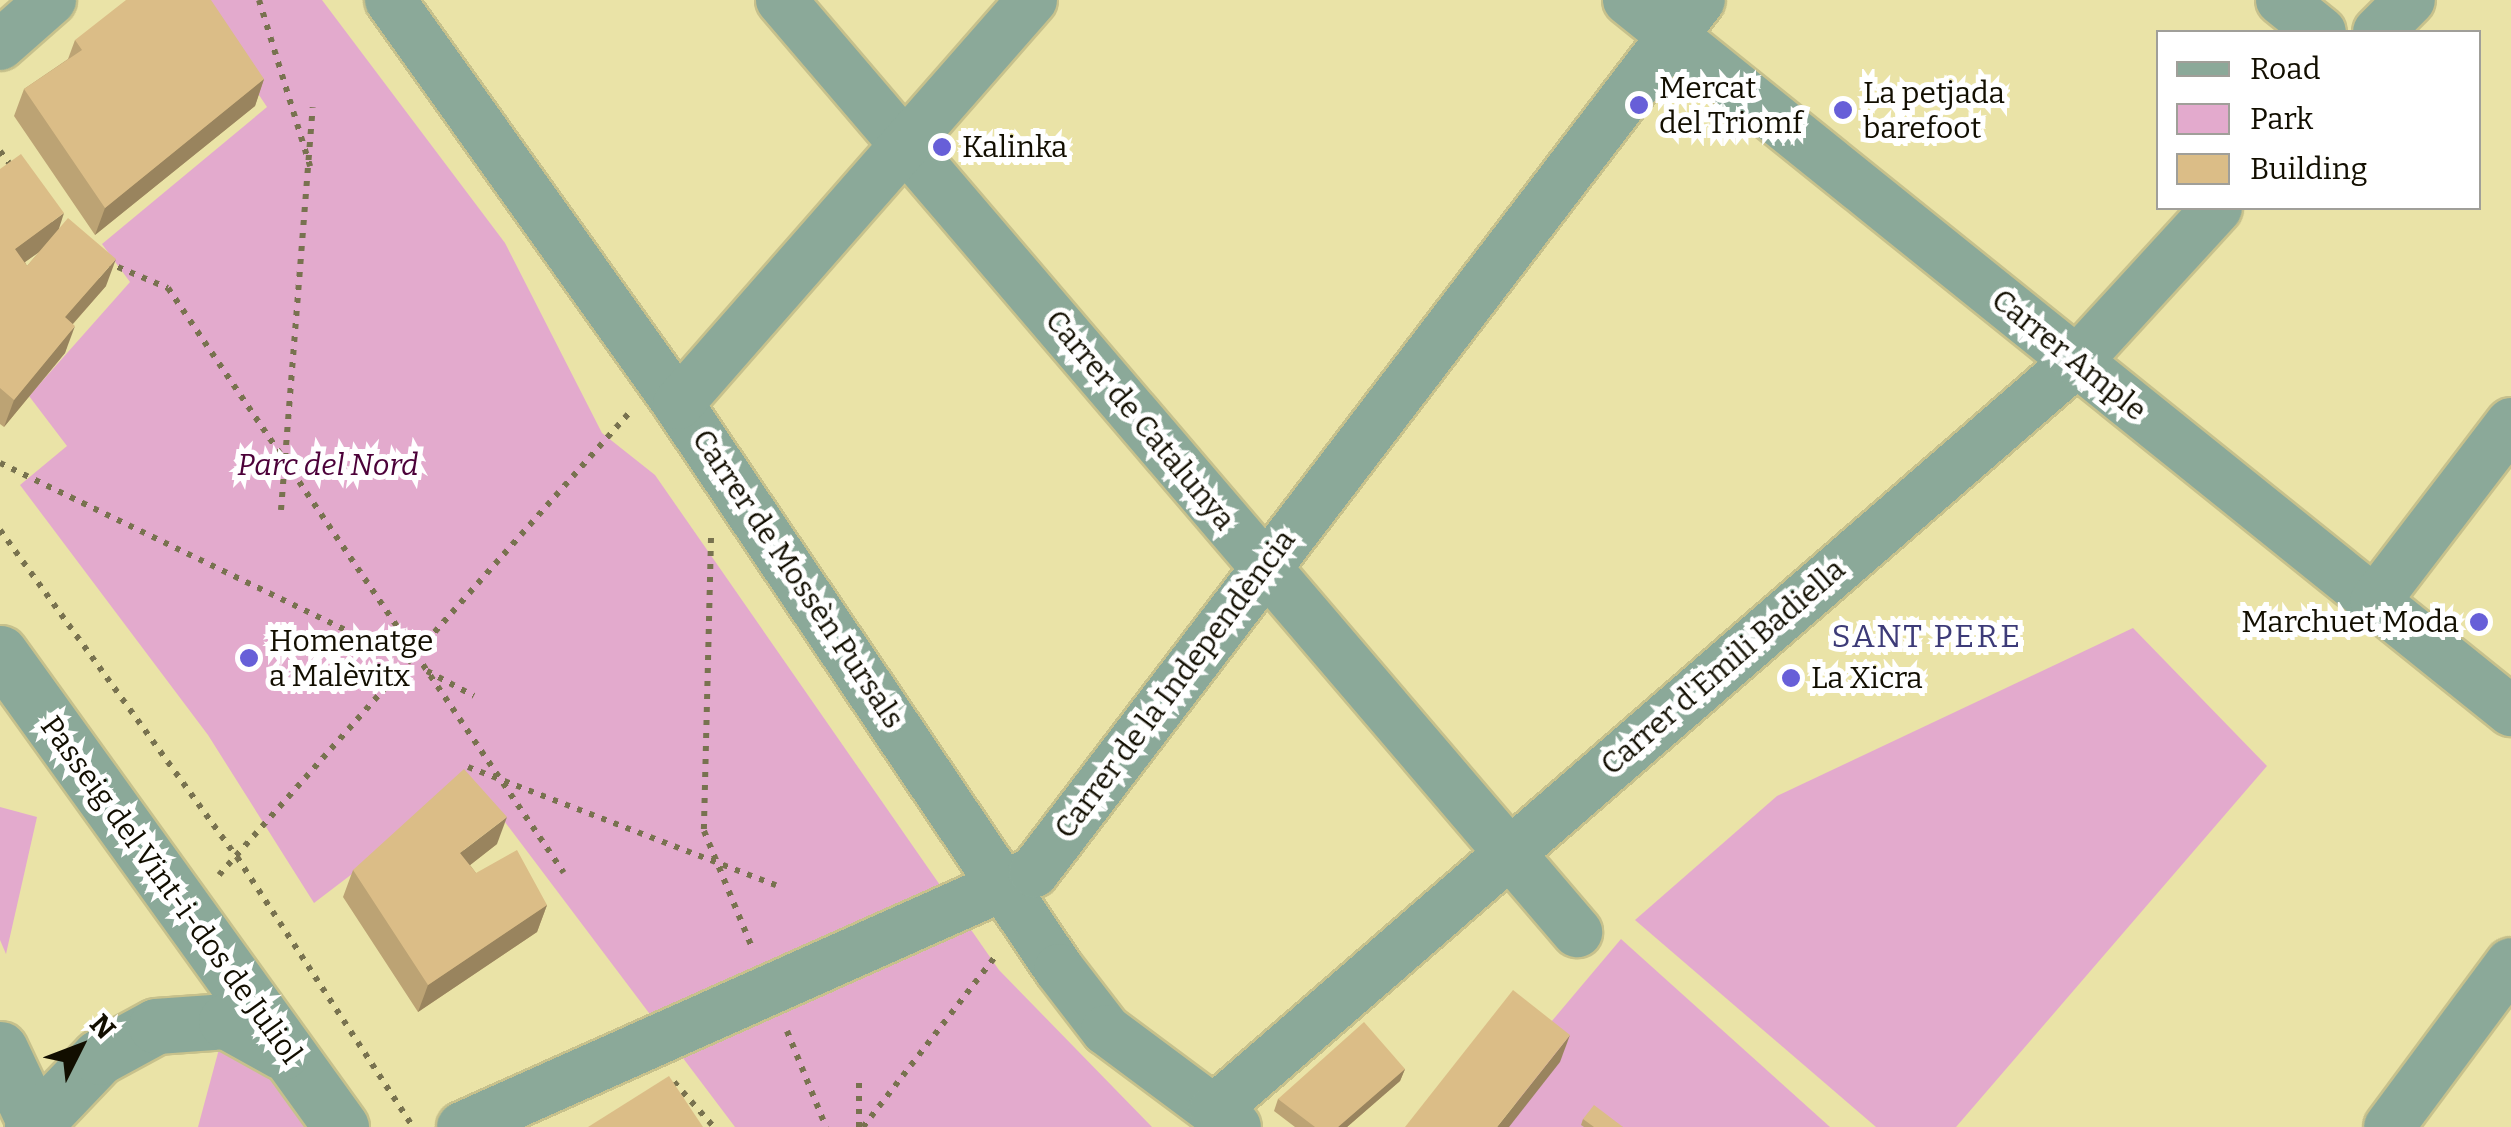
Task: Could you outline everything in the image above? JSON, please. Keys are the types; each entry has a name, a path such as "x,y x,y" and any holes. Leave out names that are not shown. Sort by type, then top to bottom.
{"street":[{"path":"0,45 51,0"},
{"name":"Carrer de Mossèn Pursals","path":"390,0 659,402 1009,887 1106,1030 1225,1118"},
{"name":"Carrer de Catalunya","path":"781,0 1577,932"},
{"path":"659,402 908,147 1032,0"},
{"name":"Carrer Ample","path":"1628,0 1686,18 2077,361 2511,711"},
{"path":"2282,0 2318,30"},
{"path":"2380,30 2410,0"},
{"name":"Carrer de la Independència","path":"462,1127 1009,887 1034,872 1263,565 1686,18"},
{"name":"Carrer d'Emili Badiella","path":"1225,1118 1508,854 2077,361 2215,210"},
{"path":"2374,602 2511,423"},
{"name":"Passeig del Vint-i-dos de Juliol","path":"0,653 341,1127"},
{"path":"2389,1127 2511,962"},
{"path":"0,1049 33,1125 99,1058 186,1019 226,1020 300,1068"}],"path":[{"path":"259,0 312,172"},
{"path":"280,510 312,172 313,107"},
{"path":"0,151 24,183"},
{"path":"87,254 168,288 412,659"},
{"path":"219,875 412,659 659,402"},
{"path":"0,462 412,659 474,696"},
{"path":"712,526 704,830 712,858 826,1127"},
{"path":"0,530 237,856 413,1127"},
{"path":"424,669 564,873"},
{"path":"468,767 776,884"},
{"path":"860,1127 1002,946"},
{"path":"667,1074 714,1127"},
{"path":"859,1080 860,1127"}],"green space":[{"name":"Parc del Nord","path":"196,0 322,0 505,243 602,433 655,475 999,970 1152,1127 735,1127 474,781 314,903 208,735 20,485 67,446 29,396 130,282 102,244 267,107"},
{"path":"2133,628 2267,766 1956,1127 1876,1127 1635,920 1777,796"},
{"path":"0,807 37,817 6,954 0,940"},
{"path":"1621,939 1830,1127 1508,1127 1535,1041"},
{"path":"219,1049 272,1076 310,1127 198,1127"}],"building":[{"path":"126,0 211,0 264,79 105,208 24,89 82,50 75,40"},
{"path":"21,154 64,213 15,249 27,266 68,218 116,259 65,317 75,326 14,400 0,388 0,169"},
{"path":"464,769 507,817 460,853 476,873 517,850 547,905 428,985 353,870"},
{"path":"1513,990 1570,1035 1497,1127 1405,1127"},
{"path":"1364,1022 1405,1069 1338,1127 1315,1127 1278,1099"},
{"path":"669,1076 703,1127 588,1127"},
{"path":"1594,1105 1623,1127 1594,1127 1583,1119"}],"place":[{"name":"Mercat del Triomf","path":"1639,105"},
{"name":"La petjada barefoot","path":"1843,110"},
{"name":"Kalinka","path":"942,147"},
{"name":"Marchuet Moda","path":"2479,622"},
{"name":"Homenatge a Malèvitx","path":"249,658"},
{"name":"La Xicra","path":"1791,678"}],"district":[{"name":"SANT PERE","path":"1927,636"}]}
